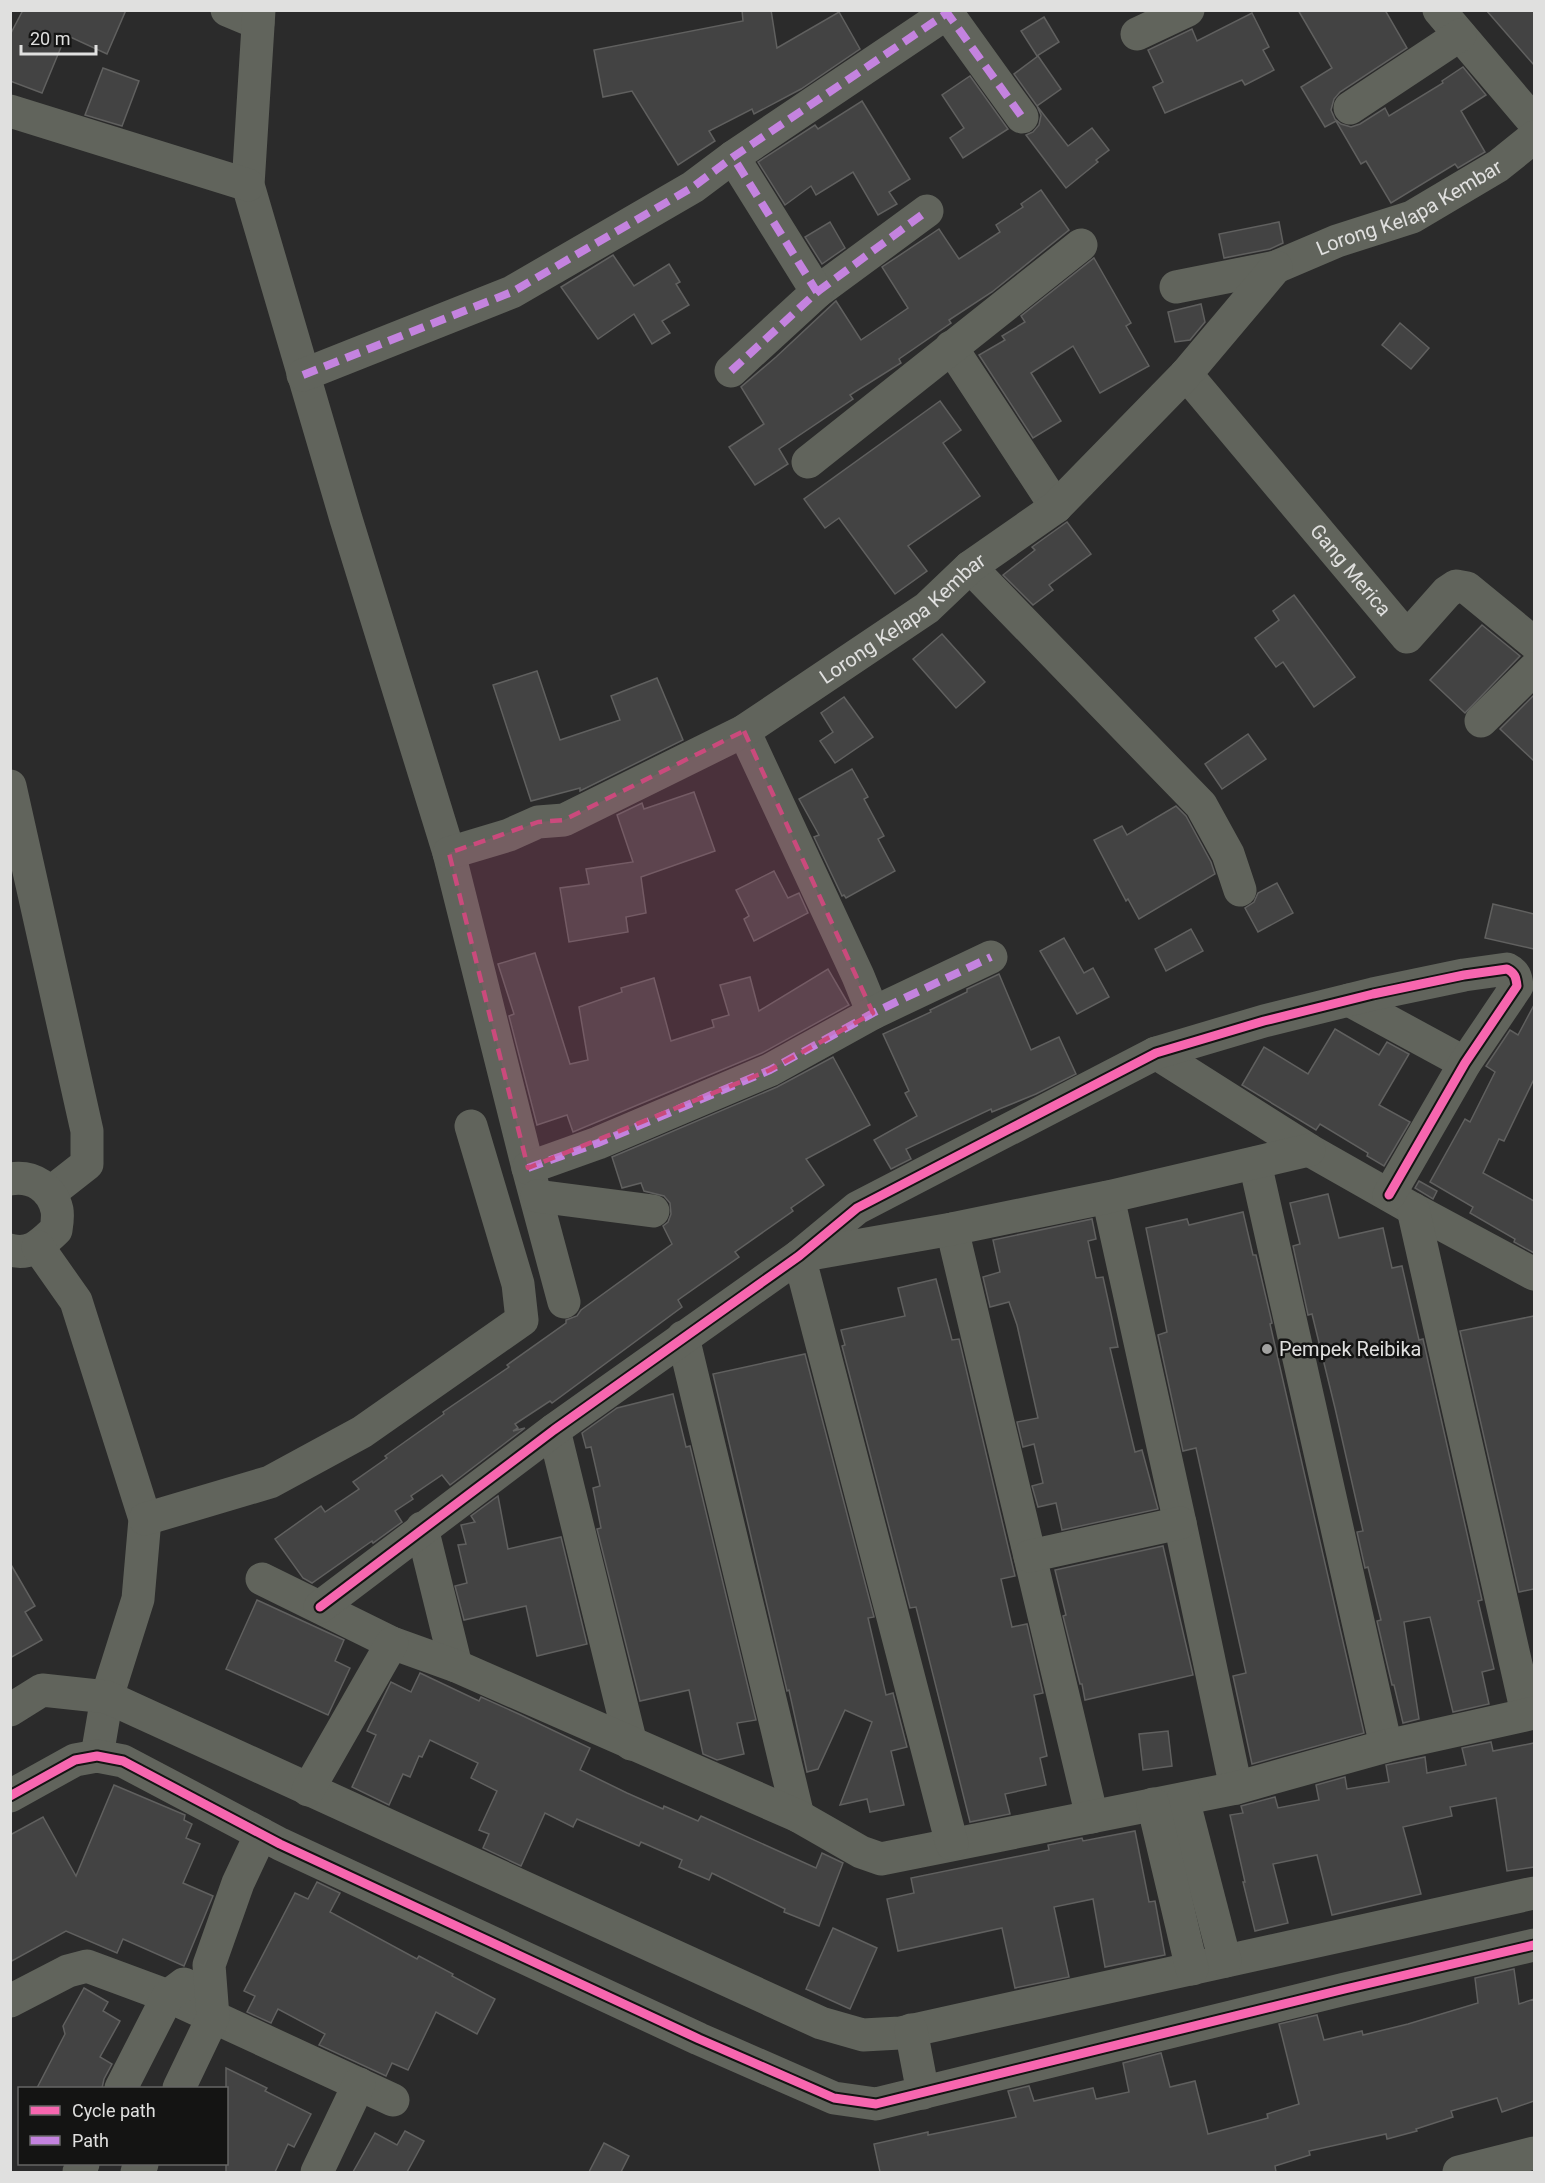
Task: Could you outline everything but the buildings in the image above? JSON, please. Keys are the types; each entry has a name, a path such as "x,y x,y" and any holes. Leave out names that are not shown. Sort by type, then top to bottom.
{"street":[{"path":"227,10 259,17 248,185 303,375 449,853 564,1302"},
{"path":"1137,34 1188,10"},
{"path":"1439,10 1534,122"},
{"path":"303,375 512,292 693,187 733,157 946,12 1022,117"},
{"path":"1350,108 1460,35"},
{"path":"10,111 248,185"},
{"name":"Lorong Kelapa Kembar","path":"1176,286 1276,267 1337,241 1412,217 1498,166 1534,137"},
{"path":"733,157 817,292"},
{"path":"731,371 817,292 927,211"},
{"path":"808,462 1081,245"},
{"name":"Lorong Kelapa Kembar","path":"449,853 509,836 538,822 564,820 744,731 927,608 970,567 1056,507 1186,374 1276,267"},
{"path":"951,347 1056,507"},
{"name":"Gang Merica","path":"1186,374 1407,637 1447,592 1456,586 1467,588 1534,643"},
{"path":"970,567 1201,805 1228,854 1239,890"},
{"path":"1481,721 1534,669"},
{"path":"744,731 873,1013"},
{"path":"10,786 87,1131 87,1164 50,1193"},
{"path":"533,1182 598,1143 770,1070 873,1013 991,957"},
{"path":"262,1579 320,1608 392,1643 456,1666 798,1816 861,1852 881,1859 1236,1788 1386,1746 1531,1713 1401,1202 1465,1063 1517,986 1516,977 1513,972 1506,969 1464,975 1264,1021 1156,1053 857,1208 799,1256 554,1430 320,1608"},
{"path":"1349,1000 1465,1063"},
{"path":"1156,1053 1310,1150 1534,1274"},
{"path":"144,1519 270,1482 362,1432 522,1320 518,1284 471,1126"},
{"path":"799,1256 952,1229 1108,1197 1310,1150"},
{"path":"1255,1163 1386,1746"},
{"path":"10,1179 18,1178 38,1182 50,1193 57,1212 56,1230 24,1249 76,1301 144,1519 138,1599 107,1697 97,1756"},
{"path":"533,1182 653,1211"},
{"path":"1108,1197 1236,1788"},
{"path":"952,1229 1092,1817"},
{"path":"799,1256 952,1844"},
{"path":"683,1337 798,1816"},
{"path":"554,1430 631,1744"},
{"path":"1030,1556 1180,1523"},
{"path":"423,1528 456,1666"},
{"path":"308,1790 392,1643"},
{"path":"10,1678 42,1690 107,1697 821,2023 863,2035 911,2030 1534,1893"},
{"path":"10,1710 42,1690"},
{"path":"10,1796 75,1760 97,1756 123,1761 261,1834 688,2034 834,2098 876,2104 1534,1945"},
{"path":"1168,1802 1225,1961"},
{"path":"1168,1802 1192,1969"},
{"path":"179,2087 213,2018 209,1965 238,1882 261,1834"},
{"path":"122,2087 168,1996 209,1965"},
{"path":"10,2001 68,1971 87,1966 168,1996 393,2100"},
{"path":"911,2030 923,2093"},
{"path":"317,2172 359,2084"},
{"path":"1459,2172 1519,2161"}],"highlighted area":[{"path":"744,731 873,1013 770,1070 528,1168 449,853 538,822 564,820"}],"marked path":[{"path":"945,10 1022,117"},
{"path":"303,375 512,292 693,187 733,157 947,13"},
{"path":"731,371 817,292 733,157"},
{"path":"817,292 927,211"},
{"path":"528,1168 598,1143 770,1070 873,1013 991,957"}],"cycle path":[{"path":"320,1607 554,1430 799,1256 857,1208 1156,1053 1264,1021 1373,994 1464,975 1507,969 1515,976 1517,986 1465,1063 1389,1195"},
{"path":"10,1796 75,1760 97,1756 123,1761 280,1844 699,2039 834,2098 876,2104 1534,1945"}],"place":[{"name":"Pempek Reibika","path":"1267,1349"}]}
